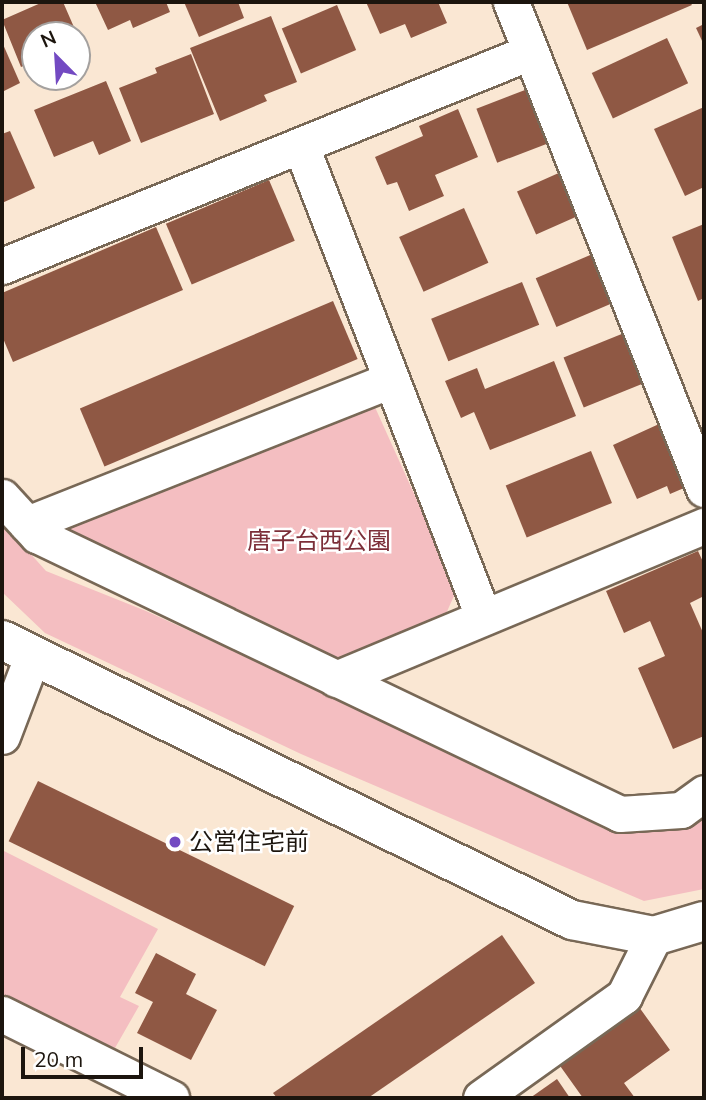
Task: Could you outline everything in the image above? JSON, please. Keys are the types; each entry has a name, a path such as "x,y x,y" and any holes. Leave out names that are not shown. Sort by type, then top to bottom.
{"street":[{"path":"511,2 704,489"},
{"path":"2,266 530,52"},
{"path":"301,146 482,615"},
{"path":"27,524 391,380"},
{"path":"2,497 37,534 620,814 681,810 704,793"},
{"path":"336,678 482,615 704,526"},
{"path":"2,736 17,649 572,920 654,936 704,921"},
{"path":"481,1098 624,996 654,936"},
{"path":"2,1014 171,1098"}],"green space":[{"name":"唐子台西公園","path":"374,405 457,589 445,616 327,663 62,528"},
{"path":"2,522 46,571 146,611 251,659 564,807 604,829 686,828 704,814 704,889 644,901 301,754 45,633 2,592"},
{"path":"2,850 158,929 120,997 139,1006 115,1048 2,998"}],"building":[{"path":"43,2 63,2 71,21 21,21 21,67 2,20"},
{"path":"95,2 166,2 170,12 133,28 130,20 108,30"},
{"path":"184,2 238,2 244,18 199,37"},
{"path":"366,2 438,2 447,23 411,38 405,24 380,34"},
{"path":"567,2 690,2 692,5 587,50"},
{"path":"337,5 356,50 301,74 282,28"},
{"path":"271,16 297,82 264,95 267,101 220,121 190,48"},
{"path":"704,24 704,45 696,28"},
{"path":"667,38 688,83 613,118 592,73"},
{"path":"2,42 20,83 2,92"},
{"path":"191,54 214,114 141,143 119,88 157,73 155,68"},
{"path":"106,81 131,141 99,155 93,141 54,157 34,110 81,91 91,91 91,87"},
{"path":"538,85 559,139 497,163 476,109"},
{"path":"704,107 704,187 685,196 654,129"},
{"path":"458,109 478,157 435,175 444,196 409,211 397,182 387,185 375,157 423,136 419,126"},
{"path":"10,131 35,188 2,203 2,134"},
{"path":"570,168 589,211 536,235 517,192"},
{"path":"269,180 295,241 192,285 166,224"},
{"path":"464,208 488,263 424,292 399,237"},
{"path":"704,224 704,298 698,301 672,237"},
{"path":"156,227 183,290 13,362 2,336 2,293"},
{"path":"602,250 623,299 556,327 536,278"},
{"path":"522,282 539,325 448,361 431,319"},
{"path":"333,301 358,359 104,466 80,408"},
{"path":"634,329 654,379 584,408 564,357"},
{"path":"554,361 576,416 490,450 474,412 461,418 445,381 477,368 485,389"},
{"path":"670,419 698,482 670,494 667,486 637,499 613,445"},
{"path":"591,451 612,503 527,537 506,485"},
{"path":"698,551 704,564 704,596 690,603 704,635 704,736 673,749 638,668 665,656 650,621 624,633 606,591"},
{"path":"38,781 294,906 265,966 9,841"},
{"path":"502,935 535,983 368,1098 277,1098 273,1093"},
{"path":"156,953 196,974 186,994 217,1010 191,1060 137,1033 153,1002 135,993"},
{"path":"639,1007 670,1050 624,1083 635,1098 583,1098 558,1063"},
{"path":"557,1079 570,1098 530,1098"}],"place":[{"name":"公営住宅前","path":"175,842"}]}
